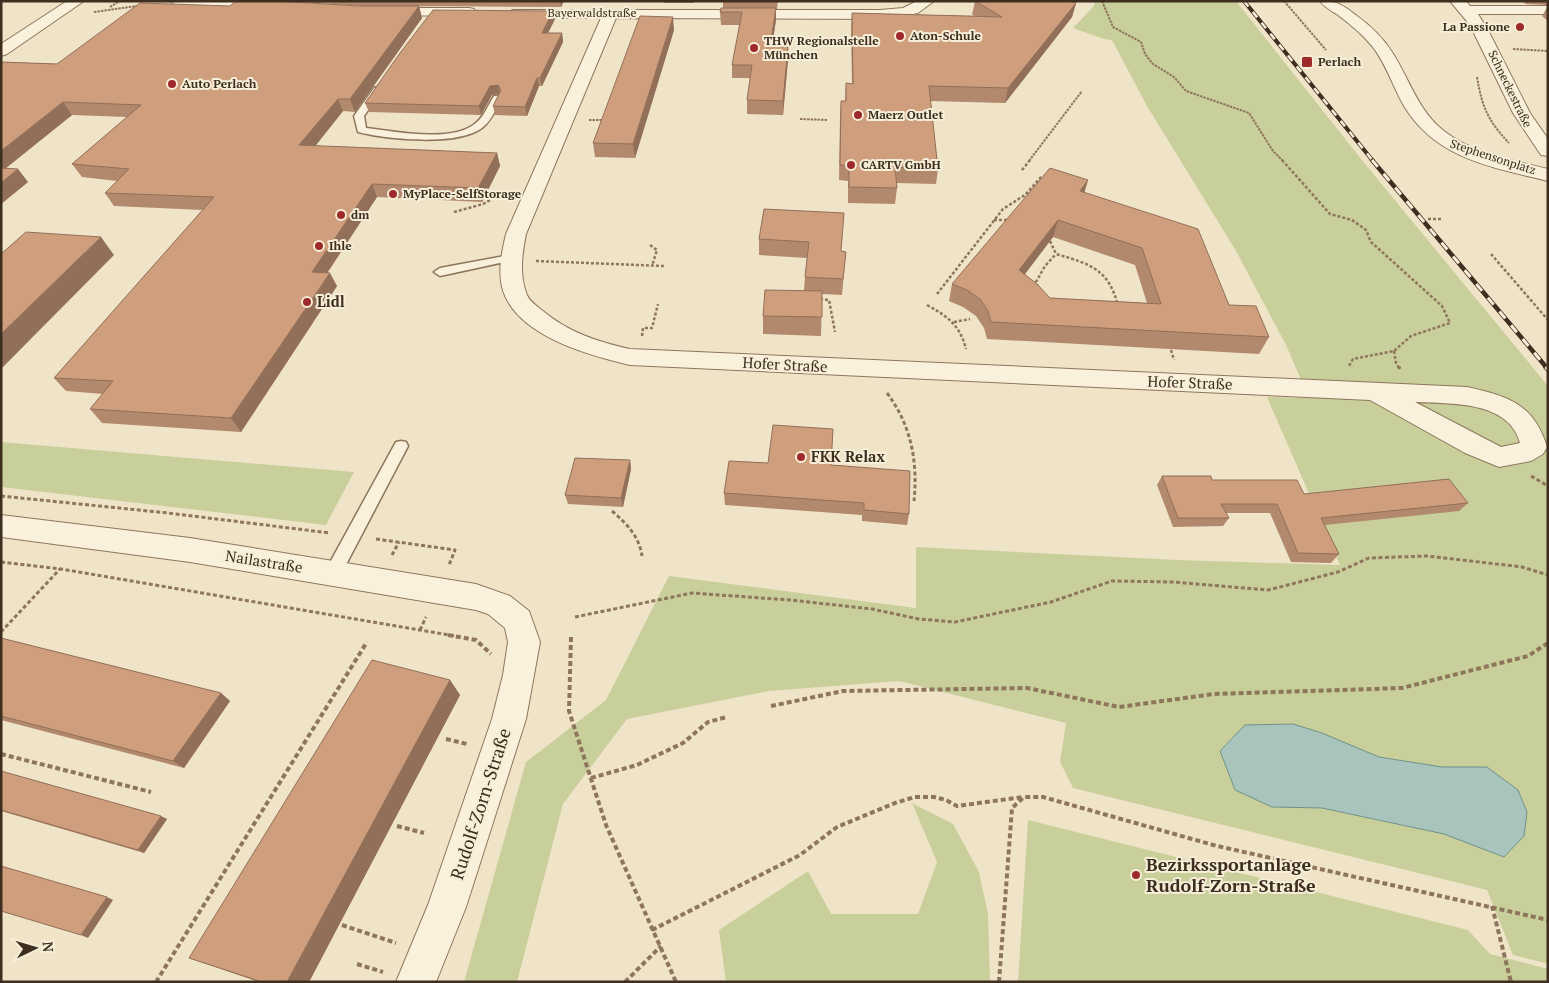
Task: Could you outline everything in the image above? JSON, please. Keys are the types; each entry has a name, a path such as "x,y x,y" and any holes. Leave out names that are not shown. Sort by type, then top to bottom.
{"street":[{"path":"1,51 77,1"},
{"path":"176,1 287,8"},
{"name":"Stephensonplatz","path":"1327,1 1368,32 1388,60 1415,111 1426,125 1448,143 1548,175"},
{"name":"Bayerwaldstraße","path":"504,12 863,15 896,14 922,5"},
{"path":"1462,5 1548,10"},
{"name":"Schneckestraße","path":"1462,5 1480,26 1517,107 1532,133 1548,151"},
{"path":"363,12 431,16 485,12"},
{"name":"Hofer Straße","path":"611,14 516,234 510,258 512,281 519,302 544,326 592,349 630,357 1467,396 1489,401 1512,411 1528,429 1534,447 1522,454 1499,457 1474,446 1377,393"},
{"name":"Nailastraße","path":"1,526 190,550 476,597 499,605 518,621"},
{"name":"Rudolf-Zorn-Straße","path":"402,978 447,907 509,719 524,642 518,621"}],"lane":[{"path":"381,84 359,116 362,130 412,135 466,134 479,126 497,98"},
{"path":"440,272 510,258"},
{"path":"333,573 401,446"}],"path":[{"path":"108,9 120,1"},
{"path":"1102,1 1113,27 1141,42 1145,54 1153,64 1174,77 1186,91 1249,113 1273,151 1293,170 1330,214 1352,220 1366,230 1371,242 1442,306 1450,323 1411,336 1394,351 1354,359 1345,371 1342,390"},
{"path":"1284,1 1326,50"},
{"path":"1505,49 1548,51"},
{"path":"1022,170 1082,91"},
{"path":"800,119 828,120"},
{"path":"937,294 1003,209 1024,196 1042,176"},
{"path":"454,212 482,204 506,191"},
{"path":"1428,219 1442,219"},
{"path":"1435,219 1438,224"},
{"path":"994,220 1016,220"},
{"path":"994,220 1002,224"},
{"path":"1050,241 1056,254 1082,262 1106,276 1115,290 1119,308 1111,307"},
{"path":"650,245 657,250 652,266"},
{"path":"1040,294 1036,282 1056,254"},
{"path":"1492,254 1548,320"},
{"path":"510,258 664,266"},
{"path":"819,299 829,300 835,332"},
{"path":"641,341 643,328 652,328 658,304"},
{"path":"927,305 950,318 963,333 972,373"},
{"path":"954,322 970,319"},
{"path":"883,389 895,403 905,420 915,464 914,500"},
{"path":"1,496 168,513 455,550 438,591"},
{"path":"612,511 630,525 641,544 642,556"},
{"path":"388,561 399,542"},
{"path":"575,617 692,593 790,600 863,608 920,619 955,622 1051,602 1112,581 1173,582 1268,590 1338,572 1369,558 1427,556 1522,567 1548,575"},
{"path":"1,562 61,569 476,640 494,657"},
{"path":"1,632 61,569"},
{"path":"571,637 569,711 606,825 676,982"},
{"path":"156,982 367,642"},
{"path":"771,706 843,691 1027,688 1119,707 1214,694 1402,688 1528,656 1548,643"},
{"path":"591,778 637,765 683,743 708,722 727,717"},
{"path":"446,739 470,744"},
{"path":"1,754 150,792"},
{"path":"652,930 800,855 837,827 915,797 934,797 946,800 957,806 1024,797 1043,797 1217,846 1548,920"},
{"path":"998,982 1012,808 1024,797"},
{"path":"397,826 424,833"},
{"path":"1492,906 1511,982"},
{"path":"342,925 373,935"},
{"path":"625,982 661,946"},
{"path":"358,964 402,978"}],"green space":[{"path":"1095,1 1236,1 1361,159 1548,386 1548,964 1513,955 1487,890 1073,788 1060,762 1066,723 899,681 769,691 627,719 563,804 517,982 464,982 526,762 606,700 669,576 916,608 916,547 1178,560 1340,565 1267,397 1306,398 1299,375 1286,345 1236,251 1147,106 1112,40 1073,28 1094,6"},
{"path":"1,442 354,472 326,525 1,487"},
{"path":"912,803 953,824 979,872 988,914 990,982 726,982 719,930 808,871 831,914 918,914 937,862"},
{"name":"Bezirkssportanlage Rudolf-Zorn-Straße","path":"1028,820 1468,930 1490,954 1548,969 1548,982 1018,982"}],"water":[{"path":"1293,724 1322,733 1379,757 1442,767 1487,767 1518,790 1527,812 1524,836 1504,857 1444,834 1322,808 1272,807 1235,790 1220,751 1245,725"}],"building":[{"path":"236,1 276,1 359,6 419,6 350,99 338,99 299,145 497,153 478,188 372,184 312,272 330,273 231,418 90,409 113,381 54,378 214,197 105,193 129,169 72,164 141,105 63,102 1,151 1,62 57,64 140,3 230,6"},
{"path":"975,1 1070,1 1076,3 1008,88 929,86 938,169 895,167 897,188 849,187 849,165 840,165 841,101 846,101 846,83 853,84 852,13 1002,17"},
{"path":"721,8 776,8 770,46 788,47 783,101 747,100 752,65 732,65 742,12 720,12"},
{"path":"433,10 553,11 542,33 562,33 540,78 537,78 525,107 493,106 501,90 498,85 490,86 479,106 365,103"},
{"path":"640,16 673,17 633,144 593,143"},
{"path":"1,168 18,169 1,183"},
{"path":"1050,168 1088,180 1080,191 1198,229 1229,305 1256,306 1269,337 991,322 988,311 980,299 967,290 952,284","holes":["1058,220 1142,248 1161,304 1050,298 1037,284 1019,270"]},
{"path":"764,209 844,213 841,251 846,252 843,279 805,277 809,242 759,239"},
{"path":"26,232 101,237 1,334 1,254"},
{"path":"765,290 822,291 822,317 763,316"},
{"path":"773,425 833,429 831,465 910,471 909,514 864,510 864,503 724,493 729,461 768,463"},
{"path":"575,458 630,460 621,498 565,495"},
{"path":"1162,476 1211,476 1212,480 1297,480 1304,494 1449,479 1468,503 1321,518 1339,554 1298,553 1277,504 1221,504 1229,518 1178,518"},
{"path":"1,638 221,693 173,761 1,716"},
{"path":"372,660 450,680 287,982 262,982 189,958"},
{"path":"1,771 161,816 138,850 1,810"},
{"path":"1,866 107,897 81,935 1,911"}],"railway":[{"path":"1244,1 1373,161"},
{"path":"1372,160 1547,368"}],"place":[{"name":"La Passione","path":"1520,27"},
{"name":"Aton-Schule","path":"900,36"},
{"name":"THW Regionalstelle München","path":"754,48"},
{"name":"Perlach","path":"1307,62"},
{"name":"Auto Perlach","path":"172,84"},
{"name":"Maerz Outlet","path":"858,115"},
{"name":"CARTV GmbH","path":"851,165"},
{"name":"MyPlace-SelfStorage","path":"393,194"},
{"name":"dm","path":"341,215"},
{"name":"Ihle","path":"319,246"},
{"name":"Lidl","path":"307,302"},
{"name":"FKK Relax","path":"801,457"},
{"name":"Bezirkssportanlage Rudolf-Zorn-Straße","path":"1136,875"}]}
